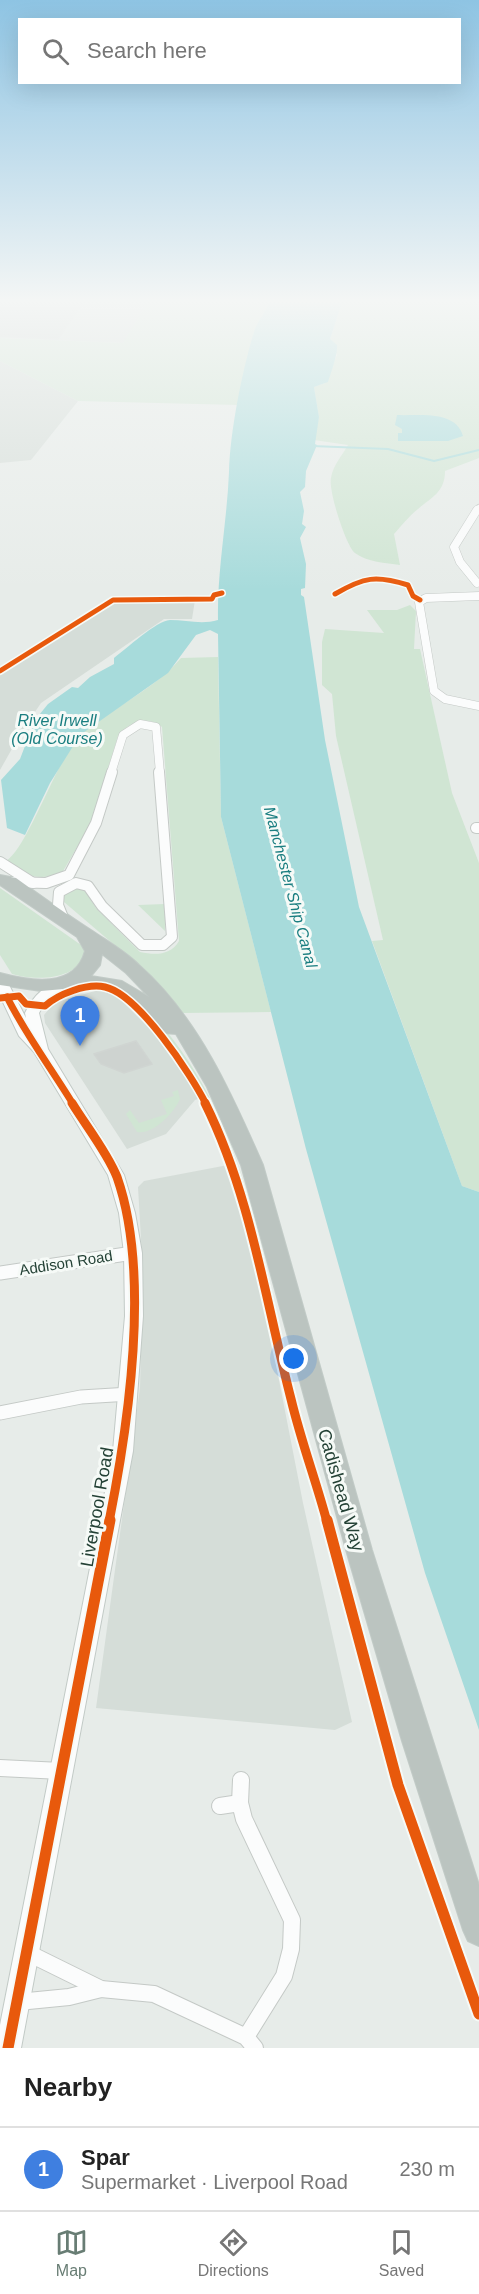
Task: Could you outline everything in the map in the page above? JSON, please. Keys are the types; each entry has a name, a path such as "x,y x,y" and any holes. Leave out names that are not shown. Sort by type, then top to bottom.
{"highway":[{"name":"Cadishead Way","path":"3,879 133,969 176,1017 233,1119 252,1165 333,1467 437,1808 479,1930"},
{"path":"65,983 82,973 92,963 94,951 84,934"},
{"name":"Cadishead Way","path":"0,980 34,987 100,981 127,988 135,993 196,1054"}],"main road":[{"name":"Liverpool Road","path":"0,980 27,1036 40,1049 116,1175 127,1213 133,1253 134,1316 130,1394 123,1451 8,2048"},
{"name":"Liverpool Road","path":"40,1049 32,1013 39,999 65,983"}],"street":[{"path":"479,508 469,519 454,547 460,562 478,583 476,586 479,595 426,598 419,602 434,691 445,699 479,706"},
{"path":"3,879 33,883 73,879 88,886 102,906 142,945 163,945 172,937 158,729 152,725 135,726 123,735 96,823 73,879 59,892 58,905 64,920"},
{"path":"0,862 33,883"},
{"name":"Addison Road","path":"0,1274 133,1253"},
{"path":"0,1413 81,1397 130,1394"},
{"path":"0,1768 61,1771"},
{"path":"18,2002 69,1997 101,1989 154,1994 250,2043 284,1977 291,1949 292,1920 244,1819 240,1803 241,1780"},
{"path":"220,1806 240,1803"},
{"path":"28,1953 101,1989"}],"shaded area":[{"path":"0,399 73,399 78,401 31,460 0,463"},
{"path":"195,600 192,619 164,619 41,703 0,770 0,672 111,601"},
{"path":"99,990 117,996 152,1031 200,1098 195,1100 166,1134 127,1149 45,1023 44,1015 55,1002"},
{"path":"228,1165 240,1198 255,1257 303,1503 352,1722 335,1730 96,1708 140,1388 143,1274 138,1187 144,1181"}],"green space":[{"path":"73,399 239,399 238,405 78,401"},
{"path":"316,399 479,399 479,458 445,471 443,484 437,493 411,515 394,534 400,565 365,558 351,548 338,517 331,484 334,469 348,445 314,440 319,417"},
{"path":"410,605 416,611 414,649 420,649 452,793 479,863 479,1192 462,1186 372,941 383,940 336,736 332,694 322,685 322,642 325,629 384,633 367,610 397,610"},
{"path":"218,657 221,817 271,1012 180,1013 132,960 64,902 63,895 77,887 84,889 96,908 140,952 151,954 167,952 179,941 162,727 156,723 138,722 127,727 118,736 91,823 62,873 45,877 32,876 6,861 23,840 70,747 79,735 154,683 181,658"},
{"path":"0,888 81,945 85,952 81,962 74,969 65,974 43,978 12,974 0,955"},
{"path":"165,904 165,931 138,905"},
{"path":"106,982 131,994 163,1027 187,1059 207,1092 237,1162 249,1199 277,1313 275,1315 248,1203 237,1168 207,1102 163,1036 135,1003 122,992 108,986 93,985 78,988 41,1002 63,989"},
{"path":"178,1090 180,1099 168,1116 156,1127 137,1132 126,1114 130,1110 139,1123 167,1114 161,1100 174,1096 172,1092"}],"water":[{"path":"238,399 316,399 319,417 315,444 317,445 306,471 305,487 300,492 304,511 302,524 306,527 300,538 306,564 305,588 301,589 301,595 304,597 325,740 359,907 462,1186 479,1192 479,1730 425,1573 306,1149 221,817 218,634 210,630 196,635 168,673 80,735 50,783 25,835 7,828 1,780 20,759 35,720 48,704 72,687 78,688 90,677 114,664 114,658 157,625 170,620 206,622 218,620 219,583 234,420"},
{"path":"397,415 426,415 445,418 459,428 463,436 448,441 398,441 398,433 402,433 402,429 395,425"}],"building":[{"path":"136,1041 152,1064 124,1073 101,1064 94,1054"}],"waterway":[{"path":"312,446 388,449 434,461 479,450"}],"cycle path":[{"path":"335,594 362,580 378,578 408,585 413,596 420,600"},
{"path":"0,671 113,600 212,599 214,595 222,595 222,593"},
{"path":"0,998 19,996 26,1004 45,1006 54,998 91,987 105,987 119,993 148,1021 178,1057 195,1083 223,1139 247,1210 291,1401 326,1517 398,1785 479,2014"},
{"path":"7,997 27,1036 40,1049 116,1175 127,1213 133,1253 134,1316 123,1451 8,2048"}],"place":[{"name":"Spar","path":"80,1046"}],"water label":[{"name":"River Irwell (Old Course)","path":"57,729"},
{"name":"Manchester Ship Canal","path":"291,887"}]}
